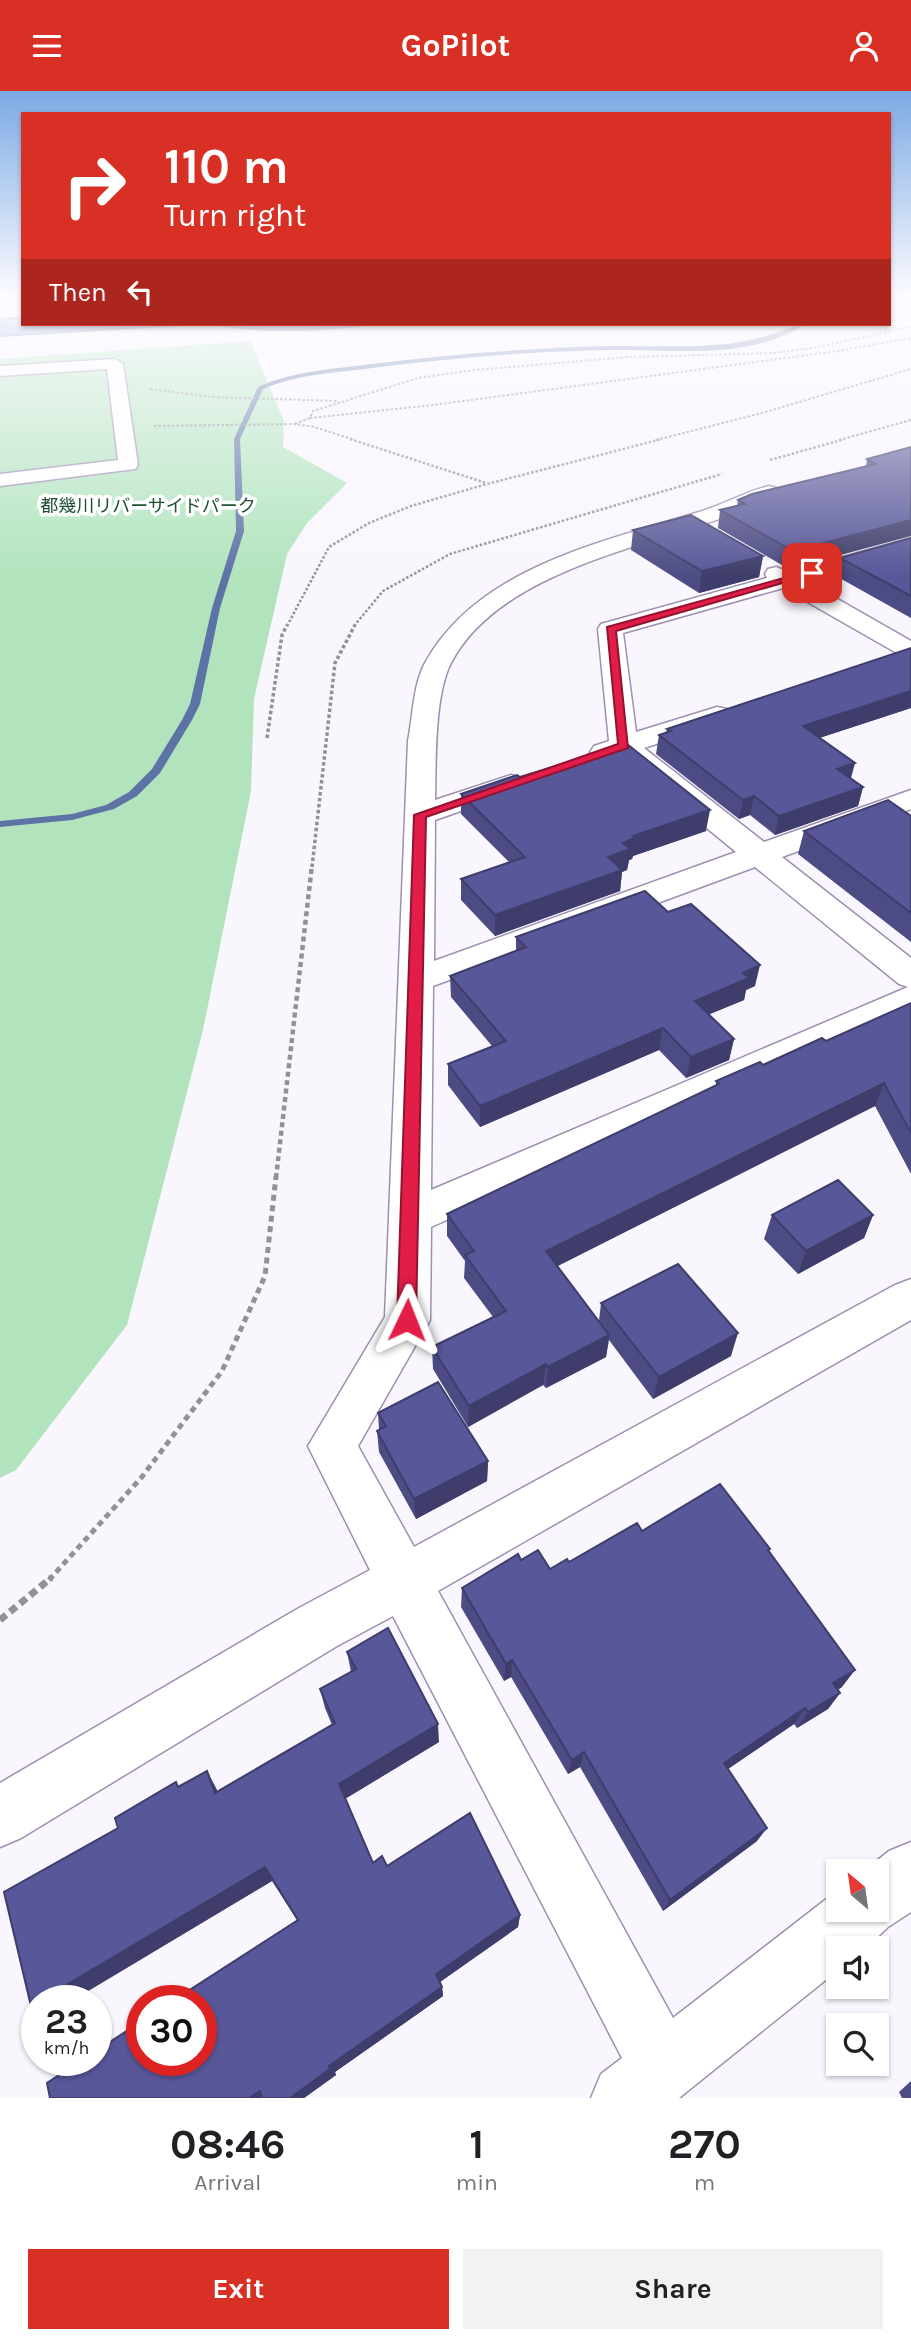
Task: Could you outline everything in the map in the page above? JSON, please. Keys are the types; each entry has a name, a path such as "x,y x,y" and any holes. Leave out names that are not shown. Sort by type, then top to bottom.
{"street":[{"path":"0,480 128,465 118,390"},
{"path":"807,482 768,492 698,529 640,537 522,582 472,617 437,664 422,741 407,1320 332,1446 404,1581 644,2083 848,1922"},
{"path":"911,545 610,629 624,745 911,977"},
{"path":"754,561 911,651"},
{"path":"872,664 911,651"},
{"path":"586,759 741,707"},
{"path":"420,815 535,776"},
{"path":"416,980 911,799"},
{"path":"409,1218 911,997"},
{"path":"0,1817 318,1627 911,1298"},
{"path":"889,1890 911,1873"}],"path":[{"path":"157,390 213,397 341,401"},
{"path":"310,418 313,411 374,390"},
{"path":"295,424 310,418 548,390"},
{"path":"267,738 282,635 330,547 369,523 411,506 487,484 762,413 841,390"},
{"path":"145,427 295,424 314,427 487,484"}],"green space":[{"name":"都幾川リバーサイドパーク","path":"0,390 271,390 284,421 283,447 347,483 307,523 287,554 254,699 251,791 203,1030 127,1325 16,1470 0,1478"}],"building":[{"path":"911,447 911,520 793,551 720,510 745,504 738,500 752,494 876,464 867,459"},
{"path":"691,515 763,556 702,571 633,530"},
{"path":"911,538 911,596 840,558"},
{"path":"911,648 911,691 803,726 855,763 837,769 863,787 779,816 754,796 743,800 659,735 671,731 667,729"},
{"path":"627,744 710,810 633,836 635,838 623,843 630,849 608,857 622,870 495,915 461,879 525,857 461,794"},
{"path":"888,800 911,816 911,913 804,831"},
{"path":"645,891 668,912 691,904 760,965 743,973 749,978 695,1001 734,1039 691,1057 663,1028 480,1106 448,1064 506,1041 450,976 526,947 516,937"},
{"path":"911,1003 911,1133 884,1083 546,1251 609,1335 548,1367 546,1364 469,1406 432,1347 506,1311 465,1255 474,1251 447,1214 719,1084 716,1081 760,1062 763,1065 822,1038 826,1041"},
{"path":"838,1180 873,1215 806,1251 772,1215"},
{"path":"678,1264 738,1333 659,1377 601,1303"},
{"path":"438,1382 488,1461 414,1499 377,1431 386,1426 378,1413"},
{"path":"720,1484 770,1549 768,1550 855,1670 833,1683 840,1693 808,1712 805,1708 724,1763 767,1828 670,1900 584,1752 572,1760 512,1660 506,1664 462,1588 518,1554 521,1560 538,1550 550,1569 567,1559 569,1562 637,1523 642,1531"},
{"path":"388,1628 438,1724 339,1784 373,1863 382,1856 387,1866 470,1813 520,1915 436,1974 442,1987 329,2066 330,2069 290,2098 262,2098 260,2091 249,2098 50,2098 47,2083 58,2076 112,2076 112,2041 126,2031 126,2076 217,2076 217,1985 197,1985 298,1920 265,1867 66,1985 26,1985 4,1892 118,1828 115,1818 176,1782 178,1787 207,1771 215,1793 335,1723 320,1689 356,1669 347,1652"}],"waterway":[{"path":"0,824 72,817 110,807 133,794 156,771 187,720 195,704 216,608 240,531 237,439 259,390"}],"route":[{"path":"407,1320 420,815 624,745 610,629 812,573"}]}
